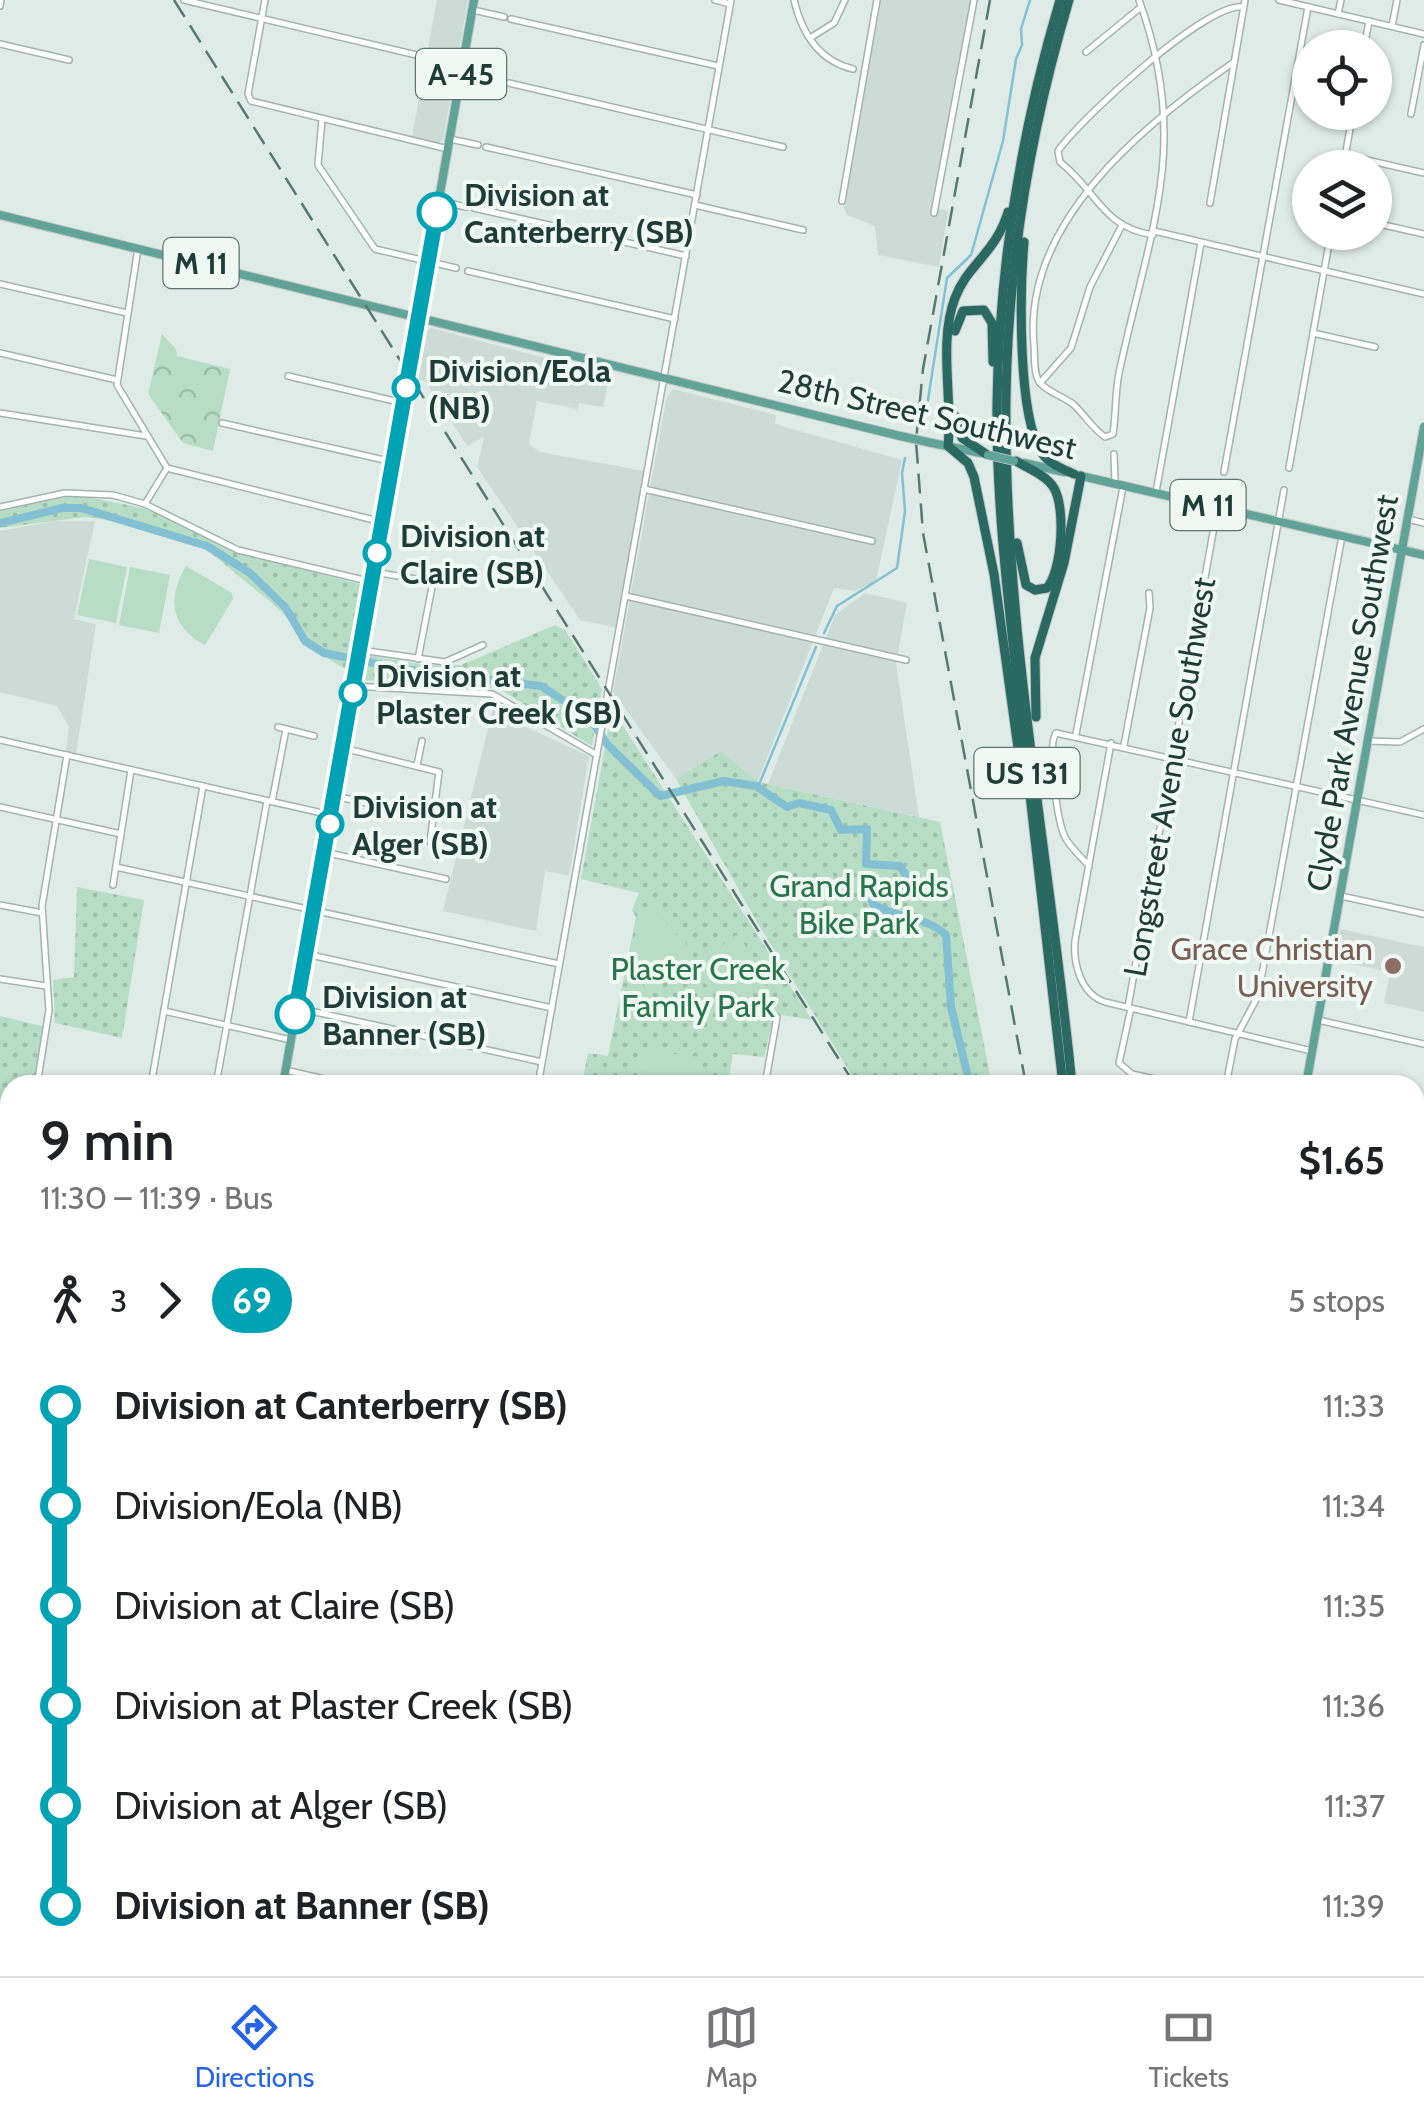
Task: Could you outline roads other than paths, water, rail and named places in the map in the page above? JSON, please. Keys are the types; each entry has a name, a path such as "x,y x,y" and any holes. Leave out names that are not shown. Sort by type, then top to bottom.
{"highway":[{"name":"US 131","path":"1060,0 1018,176 1002,304 998,402 1002,544 1062,1075"},
{"name":"US 131","path":"1070,0 1032,152 1010,322 1008,487 1071,1075"},
{"path":"1032,152 1022,284 1024,364 1040,448 1048,460 1077,475 1064,563 1034,667 1044,834"},
{"path":"1018,176 999,238 963,283 953,305 948,446 968,463 976,486 1036,850"},
{"path":"987,455 962,438 955,421 954,328 960,314 968,308 984,310 991,320 998,402"},
{"path":"1008,487 1022,580 1032,590 1044,589 1055,574 1059,502 1048,481 1015,461"}],"main road":[{"name":"A-45","path":"418,320 474,5"},
{"name":"M 11","path":"0,216 334,294 418,320"},
{"name":"28th Street Southwest","path":"418,320 900,436 1424,555"},
{"path":"284,1075 418,320"},
{"name":"Clyde Park Avenue Southwest","path":"1309,1075 1424,427"}],"street":[{"path":"184,0 496,80"},
{"path":"265,0 248,94 258,104 449,144 478,146"},
{"path":"539,1075 731,2 715,0"},
{"path":"794,0 810,38 831,64 853,69"},
{"path":"810,38 834,23 845,0"},
{"path":"842,201 877,0"},
{"path":"934,214 974,0"},
{"path":"1279,0 1424,34"},
{"path":"1338,14 1341,0"},
{"path":"1392,26 1397,0"},
{"path":"1086,52 1140,3 1158,55 1166,114 1164,176 1153,233 1119,375 1114,428 1111,436 1102,436 1070,402 1040,383 1036,373 1034,312 1042,274 1057,237 1090,190 1166,114 1234,62"},
{"path":"1210,203 1244,4 1222,8 1158,55 1061,146 1056,156 1121,227 1424,294"},
{"path":"474,5 508,18 720,66"},
{"path":"1224,472 1308,7"},
{"path":"1367,30 1369,21"},
{"path":"0,44 69,60"},
{"path":"1411,114 1424,45"},
{"path":"508,84 784,147"},
{"path":"322,119 318,165 375,249 456,268"},
{"path":"486,147 696,194"},
{"path":"1392,166 1424,173"},
{"path":"439,201 466,207"},
{"path":"695,205 802,230"},
{"path":"474,208 686,256"},
{"path":"1040,383 1072,348 1090,288 1121,227"},
{"path":"1392,227 1424,234"},
{"path":"1156,492 1201,242"},
{"path":"138,248 117,380 167,468 383,522"},
{"path":"1289,468 1328,250"},
{"path":"468,271 675,318"},
{"path":"0,284 127,313"},
{"path":"1313,333 1376,347"},
{"path":"0,354 117,380"},
{"path":"288,376 403,403"},
{"path":"0,413 146,436"},
{"path":"222,422 393,462"},
{"path":"1076,734 1119,484 1114,454"},
{"path":"145,504 167,468"},
{"name":"Longstreet Avenue Southwest","path":"1142,1075 1119,1064 1222,488"},
{"path":"644,489 872,542"},
{"path":"1190,1022 1284,490"},
{"path":"0,507 83,492 145,504 229,547 373,577 433,582 418,658"},
{"path":"1408,519 1424,523"},
{"path":"1228,1075 1238,1034 1258,996 1342,536"},
{"path":"1124,745 1150,608 1148,593"},
{"path":"625,596 906,660"},
{"path":"360,653 452,661 484,645"},
{"path":"355,683 495,696 544,728 598,751"},
{"path":"218,1075 282,728 314,736"},
{"path":"1368,742 1400,742 1424,728"},
{"path":"1089,866 1070,846 1060,821 1051,745 1054,734 1076,734 1424,815"},
{"path":"0,740 331,815"},
{"path":"416,765 422,741"},
{"path":"1112,743 1075,941 1077,968 1092,996 1312,1051"},
{"path":"342,748 440,774 430,842"},
{"path":"39,1075 48,1028 42,913 66,755"},
{"path":"113,885 131,770"},
{"path":"153,1075 203,786"},
{"path":"334,796 434,818"},
{"path":"0,806 121,834"},
{"path":"324,852 446,879"},
{"path":"116,867 559,964"},
{"path":"1341,896 1424,914"},
{"path":"0,905 42,913"},
{"path":"306,954 552,1008"},
{"path":"0,978 46,986"},
{"path":"296,1008 542,1062"},
{"path":"164,1011 291,1040"},
{"path":"768,1075 777,1017"},
{"path":"1318,1020 1424,1044"},
{"path":"285,1070 307,1075"}],"waterway":[{"path":"925,419 947,278 971,255 1003,141 1016,59 1022,45 1021,29 1030,0"},
{"path":"824,633 837,606 897,568 905,511 905,458"},
{"path":"0,523 62,508 81,508 207,546 250,573 286,608 305,641 324,653 402,669 541,686 589,717 607,744 660,796 724,781 756,786 787,807 799,803 831,810 841,830 867,829 866,864 900,866 909,880 902,892 881,887 868,890 873,904 930,924 946,935 951,1007 968,1075"},
{"path":"758,787 816,647"}],"railway":[{"path":"174,0 849,1075"},
{"path":"990,0 923,369 916,441 923,533 1024,1075"}],"place":[{"name":"Division at Canterberry (SB)","path":"437,212"},
{"name":"Division/Eola (NB)","path":"406,388"},
{"name":"Division at Claire (SB)","path":"377,553"},
{"name":"Division at Plaster Creek (SB)","path":"353,693"},
{"name":"Division at Alger (SB)","path":"330,824"},
{"name":"Grace Christian University","path":"1393,966"},
{"name":"Division at Banner (SB)","path":"295,1014"}],"park label":[{"name":"Grand Rapids Bike Park","path":"859,904"},
{"name":"Plaster Creek Family Park","path":"698,986"}]}
